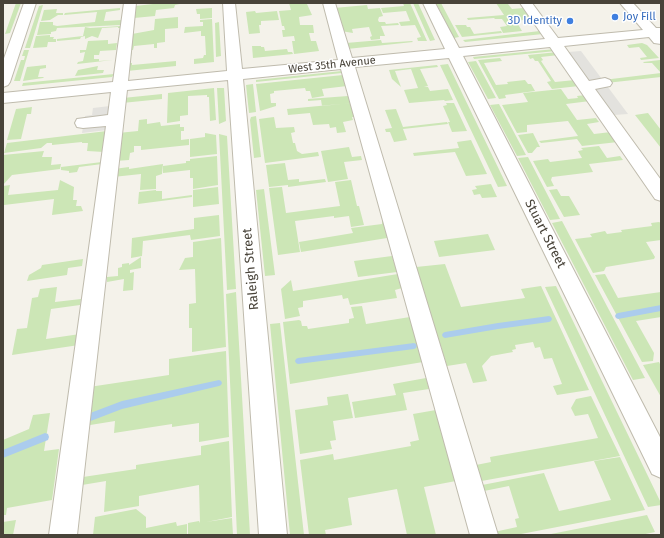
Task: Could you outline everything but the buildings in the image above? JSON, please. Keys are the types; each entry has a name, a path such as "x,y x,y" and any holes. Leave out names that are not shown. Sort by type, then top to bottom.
{"street":[{"path":"3,82 30,3"},
{"path":"62,535 130,3"},
{"name":"Raleigh Street","path":"229,3 273,535"},
{"path":"329,3 484,535"},
{"name":"Stuart Street","path":"429,3 661,465"},
{"path":"526,3 661,194"},
{"path":"626,3 658,35"},
{"name":"West 35th Avenue","path":"3,98 554,42 658,35"},
{"path":"584,86 605,83"},
{"path":"83,123 115,120"}],"green space":[{"path":"16,3 21,3 10,33 5,34"},
{"path":"162,3 185,3 175,5 174,8 156,10 155,16 134,18 135,6"},
{"path":"289,3 311,3 307,4 312,15 299,17 300,25 313,25 314,33 309,33 311,41 316,41 319,51 294,54 292,41 295,41 294,36 283,37 282,30 285,30 284,26 282,26 279,11 291,10"},
{"path":"403,3 410,3 427,41 418,41 417,38 421,37 415,25 401,26 399,22 410,21 406,11 383,13 381,8 404,6"},
{"path":"413,3 418,3 435,40 430,41"},
{"path":"436,3 441,3 459,37 454,38"},
{"path":"496,3 508,4 512,9 523,8 531,19 516,21 522,31 503,33 500,27 507,26 502,19 494,18 468,20 467,18 504,15"},
{"path":"43,5 30,48 25,48 39,6"},
{"path":"367,5 368,9 380,8 383,16 379,17 379,22 385,22 386,24 398,23 399,25 381,26 385,36 380,36 380,39 371,40 370,37 372,36 369,27 352,29 353,33 341,31 334,8"},
{"path":"120,8 120,10 106,12 104,21 122,20 121,25 57,28 56,31 51,32 51,34 37,35 40,22 53,22 53,25 57,26 95,22 97,12 64,15 65,13"},
{"path":"212,8 212,18 200,19 200,14 197,14 196,9"},
{"path":"57,9 56,13 63,13 63,15 58,15 50,20 41,21 44,10"},
{"path":"255,11 256,13 277,11 279,20 261,21 261,25 259,25 260,33 249,34 246,12"},
{"path":"178,17 178,28 165,29 165,42 157,43 157,48 154,48 154,44 134,46 130,63 132,63 132,65 176,61 176,66 127,71 132,34 154,30 155,19"},
{"path":"212,19 214,62 194,64 194,59 203,58 204,55 206,55 205,36 201,36 201,31 184,33 185,27 203,26 203,22 200,22 200,20"},
{"path":"219,22 221,56 216,57 215,23"},
{"path":"455,25 466,25 467,27 470,27 474,34 501,31 502,33 462,37"},
{"path":"121,26 121,28 102,28 98,38 92,36 85,39 85,36 81,37 80,39 57,41 57,39 83,36 85,27"},
{"path":"540,31 543,34 465,42 463,40"},
{"path":"50,35 50,37 54,37 53,39 56,39 56,42 48,42 47,47 33,48 36,36"},
{"path":"108,40 108,44 117,43 116,50 100,51 99,55 94,55 94,59 99,59 99,61 113,60 77,64 78,62 83,61 85,52 80,53 80,50 86,50 88,41"},
{"path":"381,40 382,43 413,42 347,49 346,43"},
{"path":"642,43 647,45 659,58 641,60 640,58 647,57 639,47 629,48 627,45"},
{"path":"252,46 264,47 265,51 287,49 288,52 292,52 293,54 253,58"},
{"path":"555,49 556,51 474,59 473,57"},
{"path":"24,50 29,50 20,81 14,81 21,60 24,60 25,56 22,56"},
{"path":"558,52 559,55 541,57 543,60 541,61 555,82 575,80 579,86 552,89 547,82 551,81 538,61 535,61 533,58 530,59 528,55"},
{"path":"500,58 502,61 484,63 496,85 525,80 528,84 531,84 535,91 505,95 506,98 499,99 478,60"},
{"path":"660,60 661,73 652,63 643,62"},
{"path":"476,61 496,98 488,99 468,62"},
{"path":"448,64 507,186 498,187 440,65"},
{"path":"46,65 46,68 40,69 38,77 44,77 43,78 23,81 27,67"},
{"path":"437,65 438,67 420,69 428,86 424,87 428,87 430,91 448,89 453,100 409,103 404,90 418,88 411,69 395,71 401,87 392,79 389,70"},
{"path":"98,66 97,70 104,70 103,73 75,76 78,70"},
{"path":"342,71 342,73 256,82 256,80"},
{"path":"661,73 661,77 606,83 603,80"},
{"path":"114,74 112,77 22,86 23,83"},
{"path":"343,75 347,86 322,89 324,96 312,98 310,91 306,91 305,88 274,91 274,93 270,94 271,103 276,103 276,106 260,111 256,84"},
{"path":"253,84 256,112 249,113 246,85"},
{"path":"214,88 216,120 210,121 209,97 207,97 207,95 188,96 188,115 180,116 180,121 167,123 168,93"},
{"path":"217,88 224,88 226,121 219,124"},
{"path":"561,89 568,99 586,95 590,101 566,104 577,120 596,118 599,122 587,124 594,134 611,132 618,142 582,146 577,139 541,143 539,141 578,136 568,121 527,125 527,132 517,133 502,105 528,102 523,93"},
{"path":"162,94 162,99 122,103 123,98"},
{"path":"348,96 350,103 322,106 321,100 308,101 308,99"},
{"path":"351,103 355,117 352,117 353,120 343,122 346,132 337,133 336,127 330,128 329,124 313,125 310,113 288,115 287,109"},
{"path":"446,103 454,103 467,131 452,132 448,122 450,122 443,106 447,105"},
{"path":"499,104 526,155 517,156 490,105"},
{"path":"32,107 31,114 27,114 21,139 7,140 16,109"},
{"path":"396,109 403,127 447,122 448,124 403,129 407,140 394,142 390,132 386,132 385,129 392,128 385,110"},
{"path":"648,113 661,130 661,148 635,115"},
{"path":"256,116 261,157 254,158 250,120 251,117"},
{"path":"274,117 276,128 294,127 295,132 291,133 293,143 295,143 297,151 302,154 318,152 319,156 265,163 259,119"},
{"path":"147,119 147,124 160,122 161,126 180,124 180,127 184,127 184,131 181,131 181,140 189,139 189,145 141,150 141,146 134,146 134,152 130,153 129,160 115,161 118,133 138,131 139,120"},
{"path":"107,131 104,152 87,151 88,143 82,142 52,145 52,143 47,143 41,148 4,153 7,143"},
{"path":"205,133 216,135 217,154 190,157 190,139 205,137"},
{"path":"533,133 540,147 537,147 532,153 528,153 518,135"},
{"path":"219,134 227,136 236,289 227,290"},
{"path":"471,140 487,174 466,176 455,152 414,156 413,153 459,148 457,142"},
{"path":"599,146 607,158 620,156 623,160 589,164 593,172 552,177 551,180 554,186 547,187 533,161 548,159 550,162 582,158 578,151 583,150 581,148"},
{"path":"349,147 352,157 361,156 362,160 344,162 348,179 328,182 321,151"},
{"path":"44,151 42,157 52,157 51,165 61,164 60,169 12,175 3,185 3,155"},
{"path":"217,156 218,185 193,189 193,178 190,178 190,170 163,173 163,166 186,163 186,161 190,161 190,159"},
{"path":"528,157 560,219 550,220 518,158"},
{"path":"102,162 102,164 79,167 77,172 69,173 69,171 61,170 61,167"},
{"path":"285,163 288,180 299,179 299,182 325,179 326,182 288,187 288,185 269,187 266,165"},
{"path":"163,164 162,174 156,176 156,189 140,190 141,174 113,177 114,169 129,167 129,169"},
{"path":"60,180 74,187 73,200 77,200 76,206 81,206 83,211 52,215 54,199 4,205 3,208 3,186 10,185 8,195 58,190"},
{"path":"351,180 357,206 359,206 364,225 351,227 349,216 334,218 334,216 295,221 300,252 278,255 269,188 282,187 286,213 340,206 335,182"},
{"path":"491,184 497,197 482,198 480,194 474,195 472,190 477,189 475,186"},
{"path":"218,187 219,204 193,207 193,190"},
{"path":"264,189 275,275 265,276 256,190"},
{"path":"557,189 561,196 569,196 580,215 564,217 549,190"},
{"path":"156,190 162,191 162,199 192,195 192,197 138,204 139,192"},
{"path":"219,215 220,236 191,240 190,235 143,241 142,256 131,258 132,238 194,229 194,218"},
{"path":"382,221 386,221 393,241 388,242 387,238 301,252 299,242 353,233 351,228 382,224"},
{"path":"562,221 645,378 633,380 552,223"},
{"path":"651,223 661,223 661,240 646,242 655,257 654,259 606,267 604,271 593,273 575,239 592,237 590,234 605,231 607,234 622,232 621,230 652,226"},
{"path":"488,234 495,250 439,257 434,241"},
{"path":"221,238 226,347 192,352 192,328 189,328 189,304 196,303 195,269 179,270 185,258 193,257 193,242"},
{"path":"392,256 397,272 358,277 354,261"},
{"path":"141,257 141,268 130,270 130,273 134,272 133,290 123,291 124,279 107,282 107,277 118,276 118,268 122,267 122,264 129,263 129,265"},
{"path":"83,259 82,266 68,268 67,275 27,281 29,275 41,268 42,265"},
{"path":"445,264 461,307 525,298 521,289 541,286 589,390 557,395 553,386 562,384 552,358 544,359 540,347 535,348 533,342 515,345 516,349 512,350 513,352 491,356 482,366 487,381 473,383 466,363 447,366 416,267"},
{"path":"398,274 402,288 395,290 397,298 350,305 348,298 343,299 342,295 303,301 303,307 298,308 300,316 285,319 281,289 291,280 293,291"},
{"path":"605,274 618,298 661,292 661,317 636,321 654,353 653,361 642,362 595,275"},
{"path":"556,286 661,505 648,507 545,287"},
{"path":"57,287 55,302 81,299 80,305 51,309 46,339 80,334 79,345 12,355 17,329 27,328 32,298 38,297 40,289"},
{"path":"236,292 250,535 237,535 226,294"},
{"path":"362,306 366,324 410,317 423,362 290,384 283,322 299,320 301,321 302,326 307,326 308,329 349,323 349,319 354,318 351,307"},
{"path":"280,323 304,535 290,535 270,324"},
{"path":"226,351 229,437 199,442 199,423 172,427 172,424 114,433 115,421 84,426 89,387 169,375 169,359"},
{"path":"659,362 661,366 661,397 643,365"},
{"path":"426,378 429,389 403,393 407,410 355,418 352,402 396,395 393,384"},
{"path":"348,394 353,418 333,421 336,440 330,441 332,449 300,454 295,410 328,405 327,397"},
{"path":"591,396 620,456 476,482 471,466 491,462 490,457 598,438 588,414 575,416 571,408 576,399"},
{"path":"436,410 456,481 424,487 436,535 407,535 397,489 348,498 352,525 325,530 326,535 309,535 300,460 333,454 334,460 411,446 410,442 419,440 413,414"},
{"path":"50,413 44,451 59,449 52,500 7,508 6,515 3,515 3,440 29,429 33,415"},
{"path":"229,441 232,517 206,522 232,518 233,535 188,535 188,523 199,521 200,523 199,485 139,496 139,506 104,512 106,481 82,485 83,477 136,469 136,465 201,455 201,446"},
{"path":"620,457 645,510 516,535 495,535 494,532 517,527 515,519 519,518 509,486 479,492 477,486 544,473 559,511 611,500 594,461"},
{"path":"136,509 146,517 146,528 176,522 177,526 187,524 187,535 93,535 95,517"},
{"path":"647,515 655,532 641,535 546,535"},
{"path":"16,520 13,535 3,535 3,522"}],"shaded area":[{"path":"581,51 628,114 614,115 568,52"},
{"path":"110,106 107,130 82,133 85,116 92,115 93,108"}],"waterway":[{"path":"618,316 661,308"},
{"path":"445,335 549,319"},
{"path":"298,361 414,346"},
{"path":"88,418 122,405 219,383"},
{"path":"3,454 45,437"}],"place":[{"name":"Joy Fill","path":"615,17"},
{"name":"3D Identity","path":"570,21"}]}
